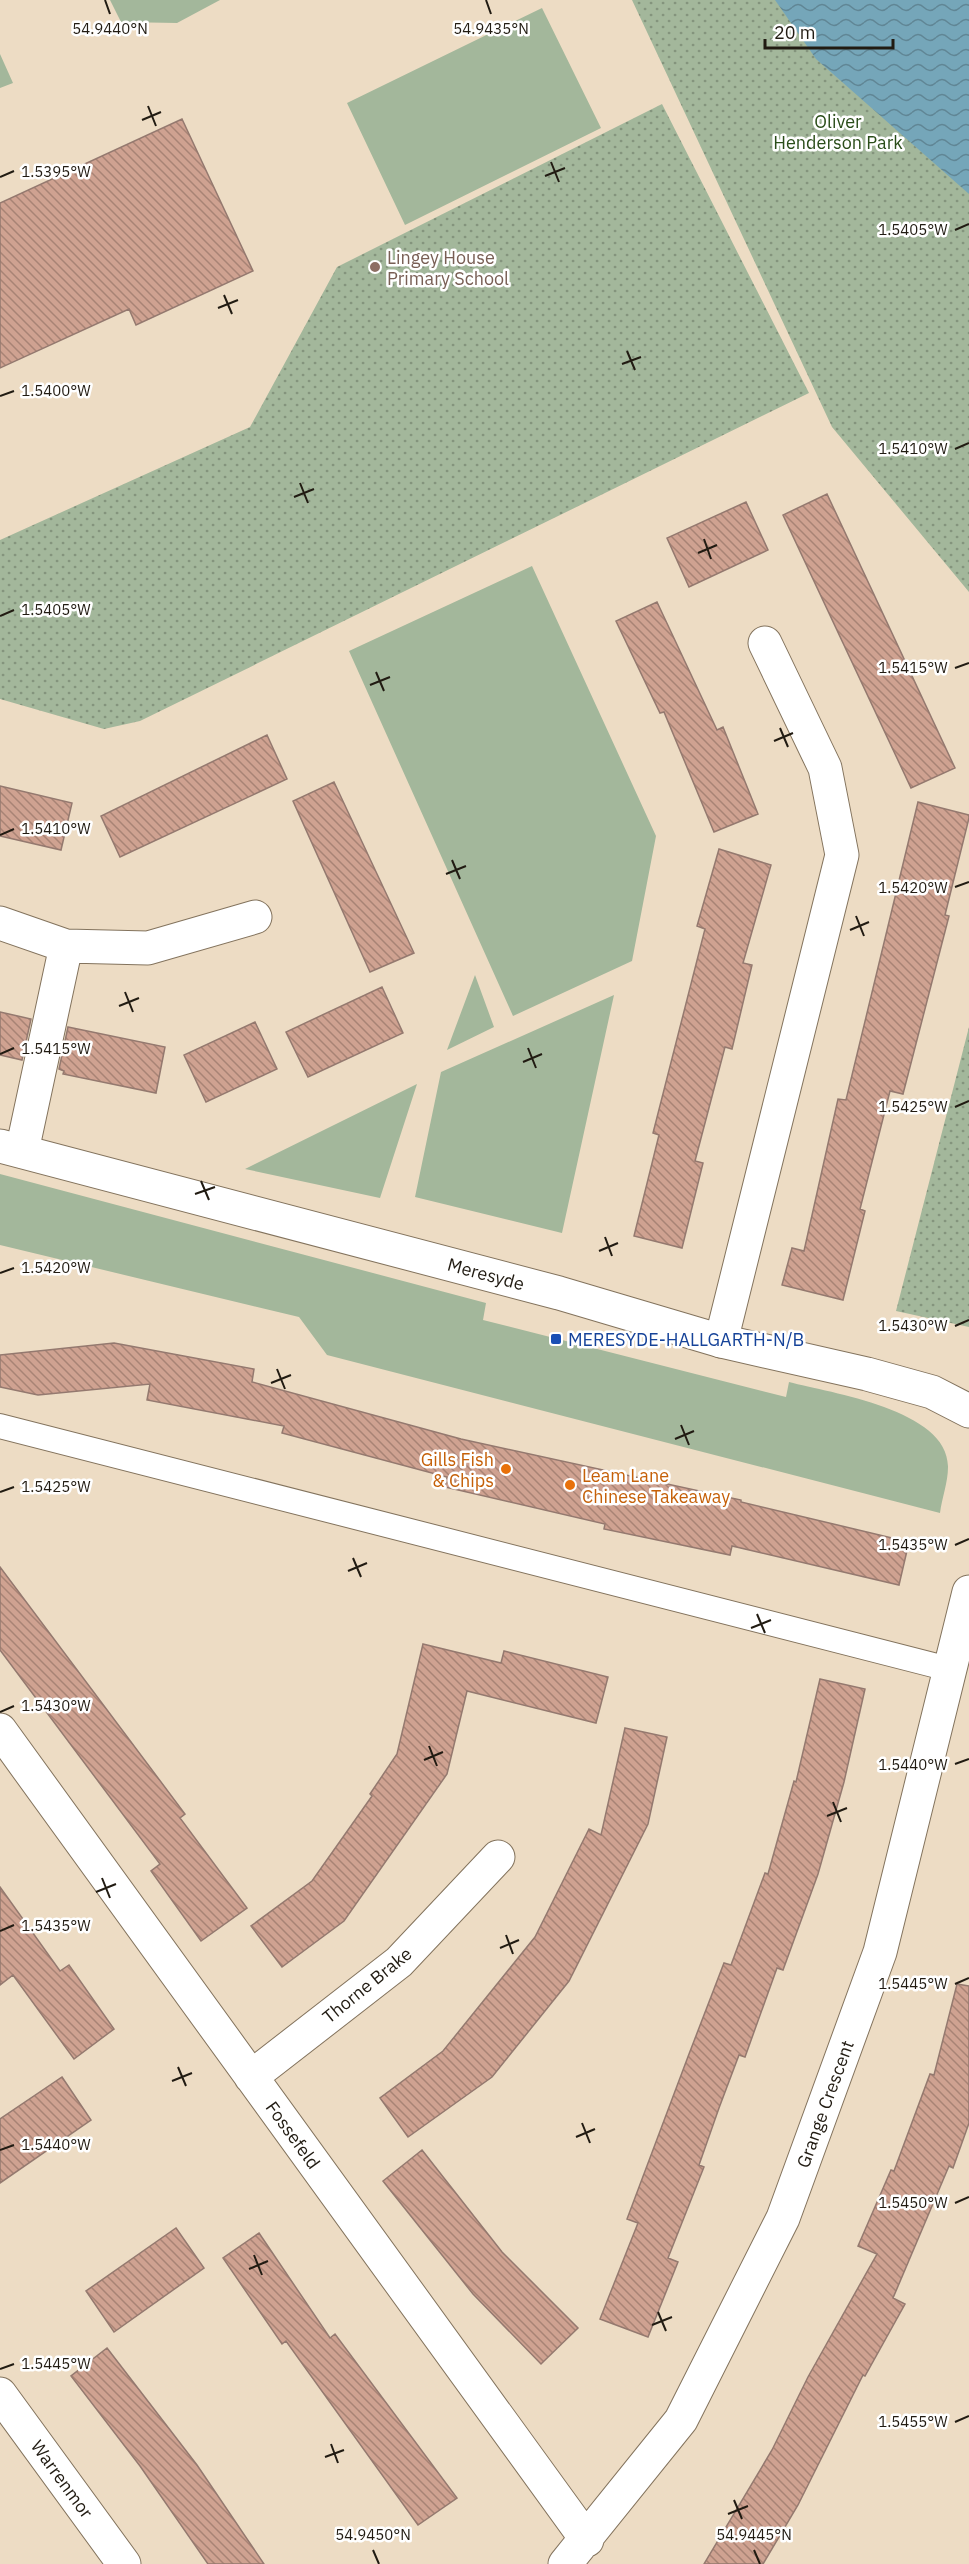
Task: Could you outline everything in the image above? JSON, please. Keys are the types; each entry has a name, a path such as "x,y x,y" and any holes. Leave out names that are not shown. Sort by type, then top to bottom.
{"street":[{"path":"721,1341 842,855 825,768 765,643"},
{"path":"0,922 66,946 148,948 255,917"},
{"path":"11,1148 66,946"},
{"name":"Meresyde","path":"11,1148 559,1293 721,1341 867,1374 932,1392 969,1411"},
{"name":"Grange Crescent","path":"565,2564 681,2420 783,2218 880,1952 969,1592"},
{"name":"Fossefeld","path":"0,1730 586,2540"},
{"name":"Thorne Brake","path":"251,2077 399,1962 498,1857"},
{"name":"Warrenmor","path":"0,2394 124,2564"}],"lane":[{"path":"0,1426 949,1669"}],"green space":[{"path":"110,0 220,0 177,23 121,22"},
{"name":"Oliver Henderson Park","path":"632,0 969,0 969,592 832,427"},
{"path":"542,8 601,128 405,225 347,103"},
{"path":"0,54 13,83 0,88"},
{"path":"662,104 809,393 140,721 104,729 0,699 0,540 250,427 337,267"},
{"path":"532,566 656,836 632,961 513,1016 349,651"},
{"path":"475,975 494,1027 447,1050"},
{"path":"614,995 562,1233 415,1197 441,1072"},
{"path":"969,1027 969,1327 896,1311"},
{"path":"417,1084 380,1198 245,1169"},
{"path":"0,1174 486,1303 483,1320 786,1397 789,1382 885,1407 909,1418 929,1431 943,1447 948,1473 940,1513 327,1355 299,1317 0,1245"}],"water":[{"path":"775,0 969,0 969,194 816,59"}],"building":[{"path":"182,119 253,271 136,325 129,309 0,368 0,203"},
{"path":"827,494 955,768 911,788 783,515"},
{"path":"746,502 768,550 689,587 667,538"},
{"path":"657,602 717,730 723,727 758,814 714,832 664,712 660,713 616,621"},
{"path":"267,735 287,779 120,857 101,816"},
{"path":"334,782 414,953 370,972 293,801"},
{"path":"0,786 72,803 61,850 0,836"},
{"path":"918,802 969,815 969,818 945,915 949,916 903,1094 890,1091 860,1209 865,1211 843,1300 782,1285 792,1248 804,1251 838,1099 846,1100"},
{"path":"719,849 771,865 743,963 752,965 732,1049 725,1047 695,1161 703,1163 682,1248 634,1236 659,1135 653,1133 705,929 697,926"},
{"path":"382,987 403,1033 308,1077 286,1032"},
{"path":"0,1012 31,1019 22,1060 0,1055"},
{"path":"255,1022 277,1069 206,1102 184,1055"},
{"path":"68,1027 165,1047 156,1093 63,1074 64,1071 59,1069"},
{"path":"114,1343 254,1369 252,1382 461,1439 741,1500 741,1502 909,1542 899,1585 732,1546 730,1555 604,1529 605,1524 445,1487 447,1477 282,1433 284,1426 147,1400 150,1384 38,1395 0,1387 0,1355"},
{"path":"0,1567 185,1814 180,1818 247,1908 201,1941 151,1871 160,1864 0,1650"},
{"path":"423,1644 501,1663 504,1651 608,1677 596,1723 467,1691 447,1774 344,1921 282,1967 251,1926 312,1881 372,1796 370,1794 397,1754"},
{"path":"820,1679 865,1689 844,1782 818,1874 783,1970 777,1968 745,2057 739,2055 719,2108 699,2165 704,2167 668,2258 678,2262 648,2337 600,2319 638,2223 627,2219 689,2054 724,1963 731,1965 765,1873 768,1874 794,1781 796,1782"},
{"path":"625,1728 667,1737 648,1824 569,1981 492,2077 408,2137 380,2098 443,2051 535,1937 589,1829 601,1835"},
{"path":"0,1887 60,1971 69,1965 114,2029 74,2059 13,1975 0,1985"},
{"path":"957,1984 969,1986 969,2123 953,2168 949,2166 893,2298 905,2304 865,2376 863,2375 798,2505 763,2564 704,2564 772,2450 808,2377 877,2254 858,2246 891,2170 894,2171 930,2074 934,2075"},
{"path":"62,2077 91,2120 0,2183 0,2119"},
{"path":"422,2150 502,2252 578,2328 541,2364 473,2294 383,2181"},
{"path":"176,2228 204,2268 114,2332 86,2291"},
{"path":"259,2233 330,2338 335,2334 457,2498 418,2525 286,2341 282,2344 223,2258"},
{"path":"107,2348 197,2465 264,2564 208,2564 140,2466 71,2376"}],"place":[{"name":"Lingey House Primary School","path":"375,267"},
{"name":"MERESYDE-HALLGARTH-N/B","path":"556,1339"},
{"name":"Gills Fish & Chips","path":"506,1469"},
{"name":"Leam Lane Chinese Takeaway","path":"570,1485"}]}
